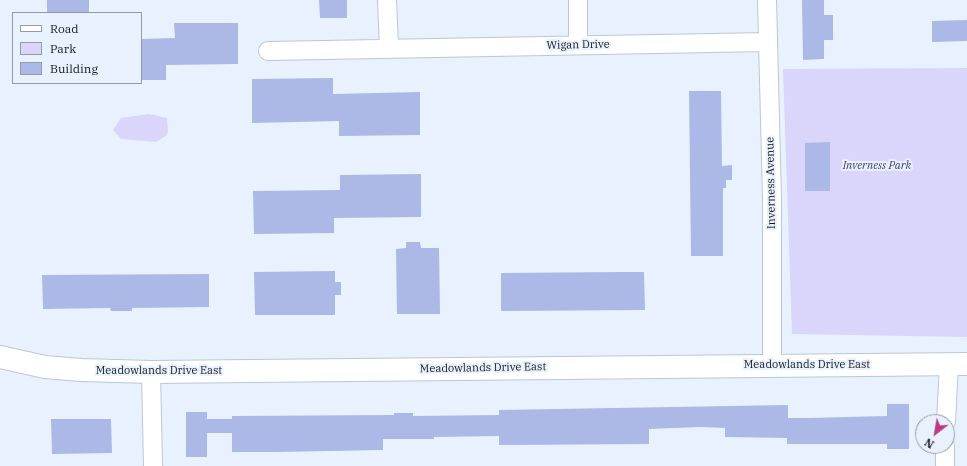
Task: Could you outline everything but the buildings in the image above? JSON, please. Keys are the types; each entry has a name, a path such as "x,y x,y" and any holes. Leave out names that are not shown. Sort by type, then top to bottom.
{"main road":[{"name":"Meadowlands Drive East","path":"0,357 45,367 82,370 151,372 958,364"}],"street":[{"path":"388,0 389,48"},
{"path":"578,0 578,45"},
{"name":"Inverness Avenue","path":"767,0 772,199 772,366"},
{"name":"Wigan Drive","path":"268,51 768,42"},
{"path":"948,414 958,364"},
{"path":"151,372 153,466"},
{"path":"945,454 945,466"}],"green space":[{"name":"Inverness Park","path":"967,68 967,337 792,334 783,69"},
{"path":"149,114 167,118 167,135 156,142 121,139 113,130 121,118"}]}
